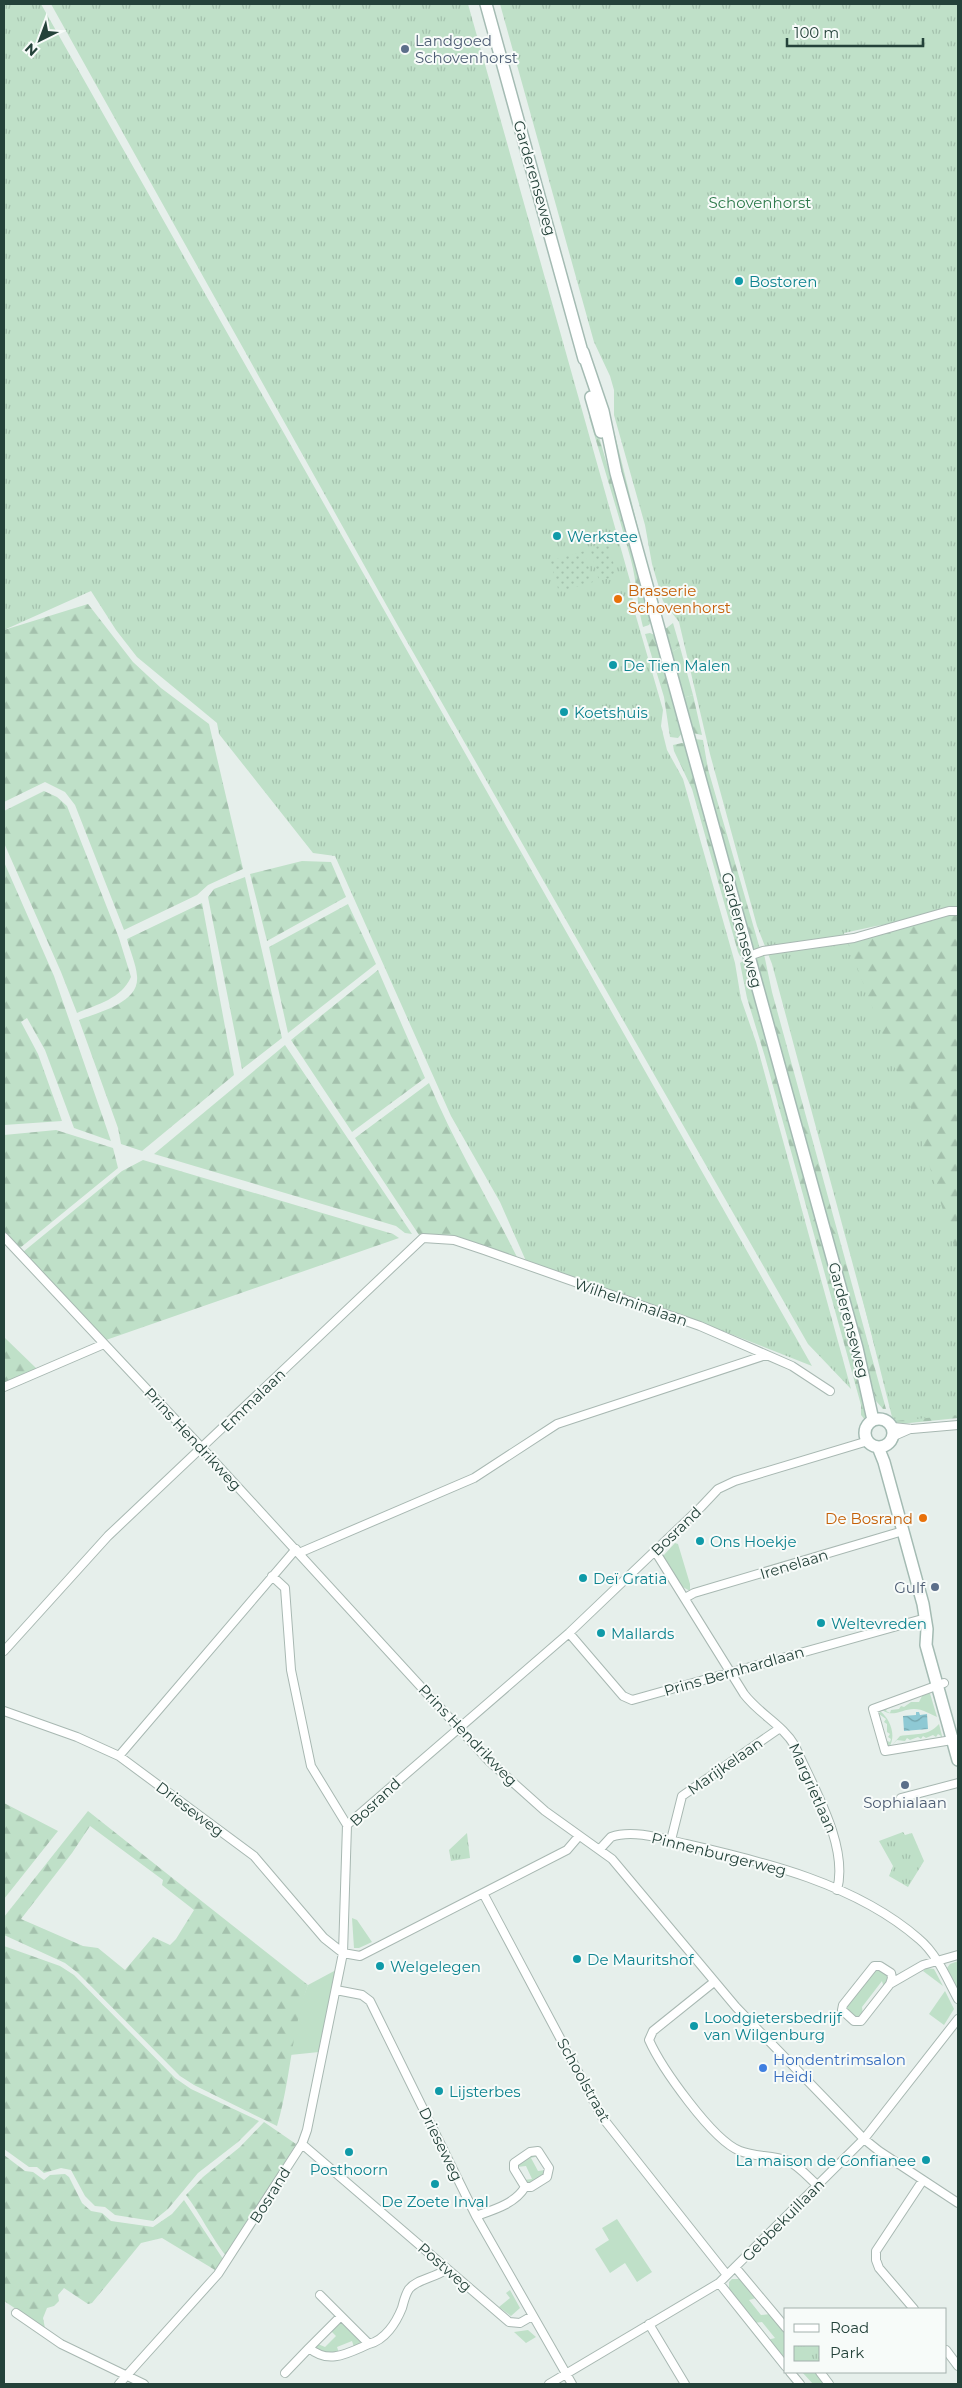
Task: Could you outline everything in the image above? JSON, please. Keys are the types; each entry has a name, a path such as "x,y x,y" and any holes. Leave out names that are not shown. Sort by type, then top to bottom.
{"main road":[{"name":"Garderenseweg","path":"486,4 582,352 603,411 616,473 875,1419"},
{"path":"874,1443 894,1432 888,1421 875,1419 866,1428 884,1462 903,1531 940,1684 956,1738 958,1760"}],"street":[{"path":"749,956 763,951 854,938 950,911 958,911"},
{"name":"Prins Hendrikweg","path":"4,1237 202,1448 489,1760 545,1811 600,1849 622,1869 714,1982 864,2139 879,2152 958,2203"},
{"name":"Wilhelminalaan","path":"423,1238 454,1240 700,1326 792,1366 830,1391"},
{"name":"Emmalaan","path":"4,1651 108,1536 423,1238"},
{"path":"4,1387 104,1344"},
{"path":"119,1756 272,1576 297,1551 474,1478 557,1424 766,1355"},
{"path":"894,1432 958,1424"},
{"name":"Bosrand","path":"119,2384 218,2274 302,2144 307,2130 343,1953 347,1824 569,1633 718,1489 735,1481 849,1446 874,1443"},
{"name":"Irenelaan","path":"685,1598 694,1593 903,1531"},
{"name":"Margrietlaan","path":"655,1551 752,1704 790,1736 837,1844 840,1873 837,1890"},
{"path":"272,1576 285,1588 291,1670 311,1766 347,1824"},
{"name":"Prins Bernhardlaan","path":"569,1633 623,1696 632,1700 731,1672 926,1623"},
{"path":"940,1684 872,1709 885,1751 956,1738"},
{"name":"Drieseweg","path":"4,1712 76,1737 119,1756 254,1856 324,1938 343,1953"},
{"name":"Marijkelaan","path":"671,1840 682,1796 780,1728"},
{"path":"900,1798 958,1783"},
{"name":"Pinnenburgerweg","path":"600,1849 611,1837 616,1835 633,1834 671,1840 779,1867 837,1890 894,1920 920,1939 936,1960 958,1999"},
{"path":"343,1953 360,1956 567,1850 579,1836"},
{"name":"Schoolstraat","path":"484,1893 602,2117 727,2274"},
{"path":"890,1984 892,1978 890,1974 880,1966 874,1966 843,2005 842,2010 854,2020 861,2021 890,1984 923,1965 958,1955"},
{"path":"714,1982 653,2031 649,2040 656,2056 696,2110 724,2140 738,2150 790,2162 818,2185"},
{"name":"Drieseweg","path":"336,1990 362,1995 370,2001 476,2216 532,2316"},
{"name":"Gebbekuillaan","path":"549,2384 719,2283 864,2139 958,2019"},
{"name":"Postweg","path":"302,2144 509,2322 520,2323 532,2316"},
{"path":"476,2216 504,2206 521,2194 525,2187 536,2185 547,2177 550,2172 538,2151 530,2152 514,2162 514,2169 525,2187"},
{"path":"913,2308 879,2268 876,2260 876,2251 923,2180"},
{"path":"735,2267 784,2326"},
{"path":"309,2348 321,2356 332,2358 379,2340 388,2332 400,2313 405,2296 414,2284 430,2279 446,2269"},
{"path":"719,2283 784,2364"},
{"path":"320,2295 368,2344"},
{"path":"16,2313 61,2344 144,2384"},
{"path":"285,2373 341,2316"},
{"path":"532,2316 572,2384"},
{"path":"649,2324 685,2384"},
{"path":"947,2351 958,2366"},
{"path":"791,2373 800,2384"},
{"path":"821,2373 829,2384"}],"green space":[{"path":"4,4 41,4 812,1366 690,1318 526,1261 500,1202 451,1116 335,856 313,853 219,734 217,723 137,657 116,630 91,591 4,630"},
{"path":"51,4 468,4 632,588 633,606 663,710 661,726 667,750 683,779 735,963 741,999 756,1042 851,1389 808,1344 397,624"},
{"name":"Schovenhorst","path":"500,4 958,4 958,914 876,926 844,933 916,1122 958,1259 958,1415 895,1421 772,964 757,926 710,754 679,622 663,601 652,564 645,525 614,415 614,390 610,376 594,342"},
{"path":"609,411 649,572 647,571 606,412"},
{"path":"593,416 652,620 649,625 643,627 631,560 589,417"},
{"path":"608,543 617,576 599,581 590,548"},
{"path":"584,551 593,582 559,592 550,561"},
{"path":"88,604 133,662 161,688 209,724 243,869 208,885 197,895 124,930 75,805 65,792 45,782 4,802 4,630"},
{"path":"673,623 680,647 670,653 664,630"},
{"path":"650,633 657,636 683,732 678,738 670,737 664,697 645,634"},
{"path":"680,647 693,695 683,698 670,653"},
{"path":"693,695 702,735 692,733 683,698"},
{"path":"694,739 703,740 708,769 760,949 757,950 751,947"},
{"path":"686,744 745,956 740,956 738,952 692,789 674,751 673,745"},
{"path":"44,791 57,797 67,806 119,938 131,977 115,996 77,1013 4,843 4,811"},
{"path":"302,861 331,862 346,897 267,941 250,874"},
{"path":"4,862 54,976 111,1141 74,1128 45,1050 27,1018 21,1022 38,1054 62,1121 4,1125"},
{"path":"245,877 282,1038 242,1069 208,897 214,889"},
{"path":"202,903 234,1075 142,1151 121,1144 118,1128 79,1020 116,1005 132,993 136,985 137,976 127,939"},
{"path":"348,904 376,964 288,1033 269,947"},
{"path":"949,913 958,913 958,1418 900,1424 893,1421 778,959"},
{"path":"764,954 772,992 886,1409 883,1409 876,1401 777,1033 754,960 758,955"},
{"path":"746,959 856,1360 866,1421 861,1415 861,1405 747,998 740,963"},
{"path":"378,970 425,1078 352,1132 291,1040"},
{"path":"285,1045 412,1234 405,1233 396,1226 154,1154"},
{"path":"429,1083 449,1128 518,1259 455,1237 419,1235 355,1138"},
{"path":"56,1130 113,1148 118,1168 20,1248 4,1231 4,1135"},
{"path":"143,1160 393,1234 399,1238 106,1340 23,1252 122,1171"},
{"path":"4,1337 37,1369 4,1384"},
{"path":"675,1543 678,1544 690,1584 690,1591 681,1586 663,1556"},
{"path":"929,1690 937,1717 917,1709 890,1713 891,1710 899,1709 901,1706 904,1707 911,1702 919,1702 924,1692"},
{"path":"880,1711 887,1718 891,1727 892,1741 890,1746 887,1744 887,1741 890,1742 891,1739 888,1737 890,1734 887,1732 887,1724 884,1722 886,1719 879,1714"},
{"path":"939,1724 943,1740 939,1739 941,1736 938,1734 936,1737 933,1735 926,1738 923,1736 921,1739 918,1737 910,1740 907,1738 905,1741 897,1740 892,1745 900,1736 926,1733"},
{"path":"4,1803 58,1831 4,1899"},
{"path":"88,1811 308,1985 294,2037 282,2108 277,2126 194,2085 180,2076 78,1973 65,1963 4,1935 4,1917","holes":["90,1826 163,1880 162,1885 194,1910 176,1939 170,1945 153,1937 125,1970 98,1948 83,1946 21,1919 72,1853"]},
{"path":"903,1832 905,1835 912,1833 924,1861 908,1887 889,1876 893,1866 879,1841"},
{"path":"467,1833 470,1858 451,1861 449,1850"},
{"path":"352,1918 357,1920 372,1942 359,1948 354,1948"},
{"path":"4,1946 60,1966 74,1975 175,2078 191,2089 259,2121 238,2142 198,2173 168,2209 153,2221 115,2215 105,2207 95,2206 85,2196 71,2170 61,2168 44,2173 37,2167 29,2167 4,2149"},
{"path":"958,1961 958,1990 947,1968 950,1964"},
{"path":"927,1968 934,1969 943,1986 923,1971"},
{"path":"336,1970 319,2052 290,2055 299,2008 308,1985"},
{"path":"875,1970 881,1970 889,1978 884,1988 882,1981 862,2007 863,2015 856,2018 847,2010 847,2006"},
{"path":"945,1991 954,2009 944,2025 929,2014"},
{"path":"264,2122 296,2144 226,2256 186,2195 203,2177 240,2147"},
{"path":"4,2155 25,2171 33,2172 44,2180 50,2175 65,2174 69,2177 82,2203 91,2211 102,2213 111,2221 153,2227 172,2214 184,2200 223,2259 215,2270 162,2238 141,2243 92,2303 88,2304 64,2288 58,2295 59,2301 54,2306 47,2308 43,2318 45,2328 4,2301"},
{"path":"531,2155 539,2156 531,2158 538,2171 546,2170 546,2173 530,2184 524,2180 532,2179 526,2166 517,2167 518,2162"},
{"path":"617,2219 652,2272 637,2282 625,2263 610,2273 595,2249 609,2240 602,2228"},
{"path":"732,2279 739,2279 756,2298 749,2300 761,2315 770,2314 784,2332 784,2361 767,2340 775,2338 762,2322 754,2323 729,2290 729,2282"},
{"path":"510,2290 520,2308 511,2316 499,2307 510,2298 506,2293"},
{"path":"340,2323 345,2324 362,2342 354,2347 352,2341 337,2347 339,2353 328,2355 316,2349 318,2344 325,2347 336,2336 331,2331"},
{"path":"528,2330 536,2337 526,2343 514,2332"},
{"path":"803,2373 816,2373 825,2384 813,2384"}],"water":[{"path":"916,1712 919,1712 920,1715 927,1714 928,1729 904,1731 903,1716 916,1715"}],"place":[{"name":"Landgoed Schovenhorst","path":"405,49"},
{"name":"Bostoren","path":"739,281"},
{"name":"Werkstee","path":"557,536"},
{"name":"Brasserie Schovenhorst","path":"618,599"},
{"name":"De Tien Malen","path":"613,665"},
{"name":"Koetshuis","path":"564,712"},
{"name":"De Bosrand","path":"923,1518"},
{"name":"Ons Hoekje","path":"700,1541"},
{"name":"Deï Gratia","path":"583,1578"},
{"name":"Gulf","path":"935,1587"},
{"name":"Weltevreden","path":"821,1623"},
{"name":"Mallards","path":"601,1633"},
{"name":"Sophialaan","path":"905,1785"},
{"name":"De Mauritshof","path":"577,1959"},
{"name":"Welgelegen","path":"380,1966"},
{"name":"Loodgietersbedrijf van Wilgenburg","path":"694,2026"},
{"name":"Hondentrimsalon Heidi","path":"763,2068"},
{"name":"Lijsterbes","path":"439,2091"},
{"name":"Posthoorn","path":"349,2152"},
{"name":"La maison de Confianee","path":"926,2160"},
{"name":"De Zoete Inval","path":"435,2184"}]}
